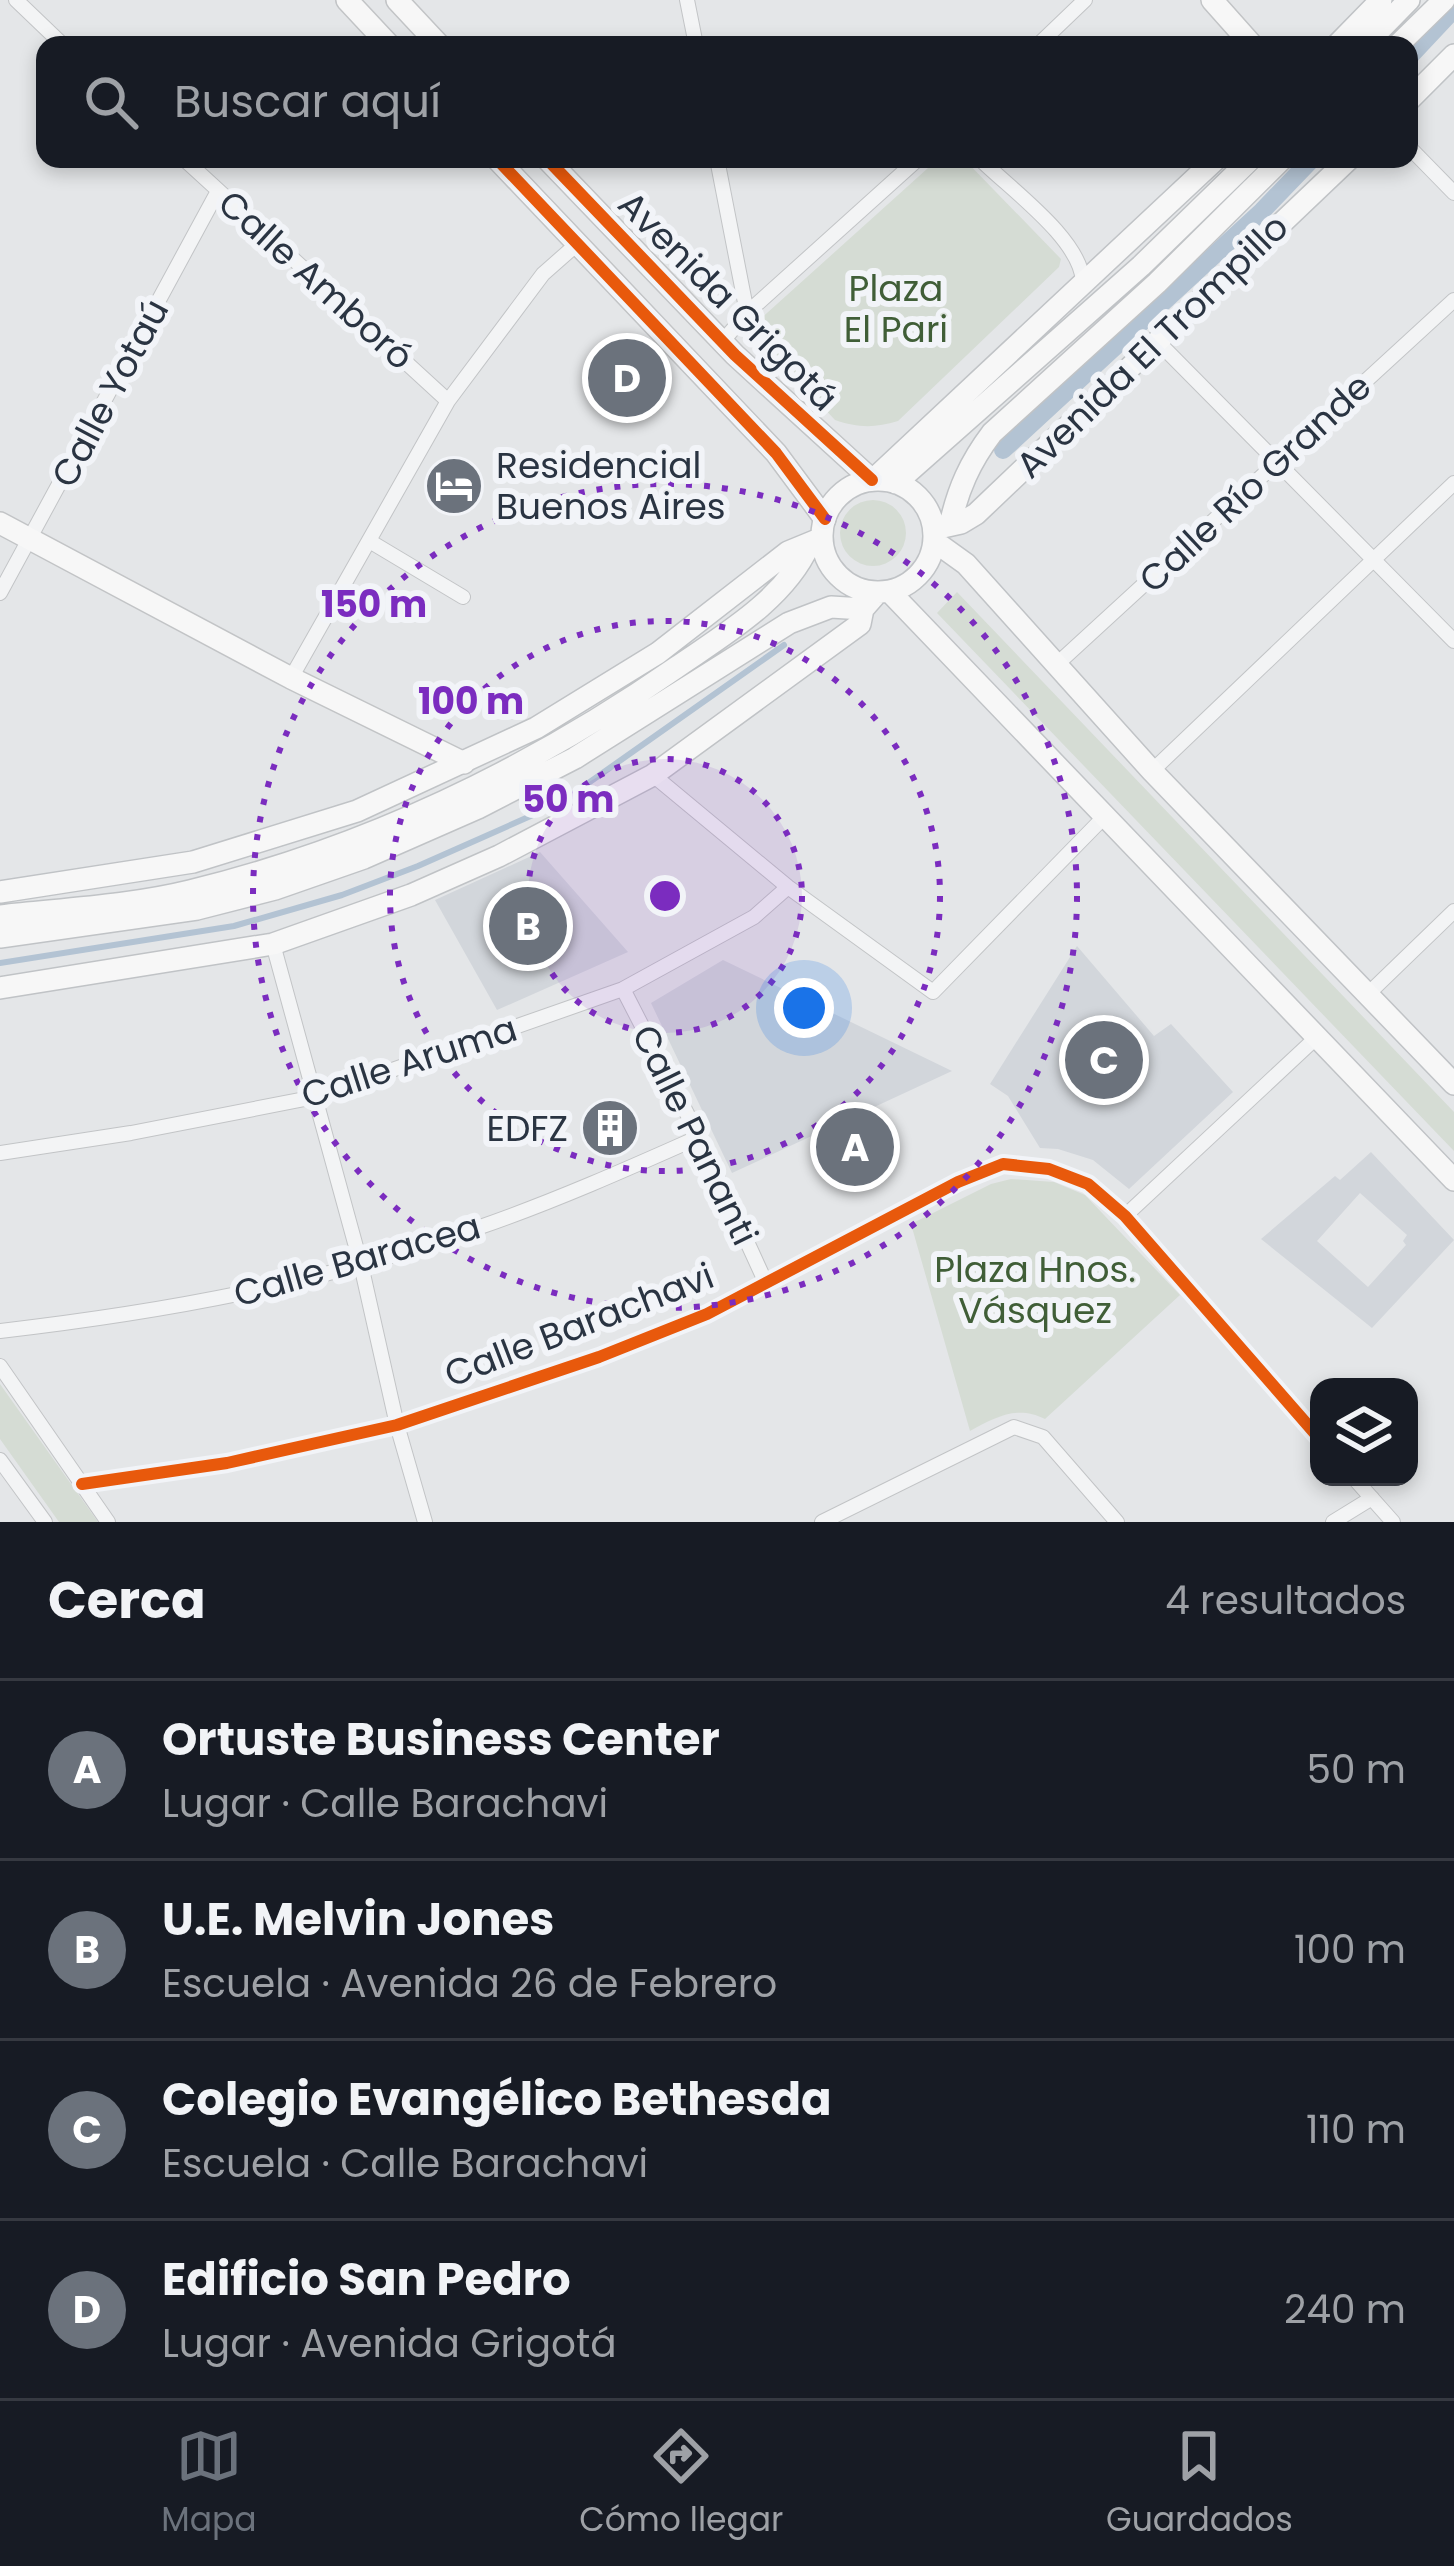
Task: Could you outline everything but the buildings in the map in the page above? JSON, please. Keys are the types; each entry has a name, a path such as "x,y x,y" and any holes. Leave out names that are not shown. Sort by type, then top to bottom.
{"main road":[{"path":"347,0 381,36"},
{"path":"397,0 431,36"},
{"path":"1212,0 1244,36"},
{"path":"1346,36 1381,0"},
{"path":"1374,36 1409,0"},
{"path":"1407,36 1444,0"},
{"path":"1418,91 1454,55"},
{"name":"Avenida Grigotá","path":"505,168 776,454 819,534"},
{"name":"Avenida Grigotá","path":"556,168 728,349 880,481"},
{"path":"0,916 188,892 350,842 563,741 731,629 798,571 843,493 880,481 1206,168"},
{"name":"Avenida El Trompillo","path":"880,481 1141,266 1242,168"},
{"name":"Avenida El Trompillo","path":"940,532 973,458 992,433 1157,283 1273,168"},
{"name":"Avenida El Trompillo","path":"940,532 976,514 1339,168"},
{"path":"618,286 635,272 643,274 713,342 728,349"},
{"path":"880,481 921,499 965,564 1055,665 1454,1084"},
{"path":"0,524 291,678 464,763"},
{"path":"0,937 196,909 275,889 364,858 478,808 575,758 788,623 876,597 920,574 940,532"},
{"path":"819,534 828,560 842,579 876,597 1107,814 1454,1180"},
{"path":"0,892 194,862 357,811 536,728 658,653 788,551 819,534"},
{"path":"0,988 273,944 411,895 500,856 653,775 860,624 876,597"}],"street":[{"path":"16,0 54,36"},
{"path":"687,0 694,36"},
{"path":"1047,36 1085,0"},
{"path":"1418,157 1454,193"},
{"name":"Calle Amboró","path":"194,168 448,401"},
{"path":"720,168 747,313"},
{"path":"728,349 747,313 908,168"},
{"path":"989,168 1073,249 1083,283"},
{"name":"Calle Yotaú","path":"0,593 218,191"},
{"path":"291,678 448,401 543,274 577,244"},
{"name":"Calle Río Grande","path":"1055,665 1454,299"},
{"path":"1158,341 1454,641"},
{"path":"1152,771 1454,483"},
{"path":"371,542 463,597"},
{"path":"653,775 788,887 933,992 1107,814"},
{"name":"Calle Aruma","path":"0,1154 315,1097 623,989 754,917 788,887"},
{"path":"1367,994 1454,911"},
{"path":"273,944 425,1522"},
{"name":"Calle Pananti","path":"623,989 699,1137 765,1281"},
{"path":"1125,1216 1318,1036"},
{"name":"Calle Baracea","path":"0,1331 107,1319 235,1296 361,1265 570,1194 699,1137"},
{"name":"Calle Barachavi","path":"82,1484 227,1462 397,1426 599,1357 706,1314 958,1182 1003,1164 1048,1169 1088,1184 1125,1216 1310,1428"},
{"path":"0,1366 108,1522"},
{"path":"822,1522 859,1515 1014,1427 1043,1437 1117,1522"},
{"path":"0,1460 45,1522"},
{"path":"0,1485 17,1484"},
{"path":"1361,1486 1394,1522"},
{"path":"1334,1522 1372,1498"}],"shaded area":[{"path":"540,852 628,952 497,1010 435,900"},
{"path":"1077,946 1154,1036 1171,1024 1233,1092 1129,1189 1093,1160 1040,1148 1008,1096 990,1084"},
{"path":"723,960 952,1071 732,1173 651,1003"},
{"path":"1371,1152 1454,1240 1372,1328 1261,1239 1335,1176 1340,1180","holes":["1360,1193 1407,1235 1406,1245 1368,1287 1317,1241"]}],"green space":[{"name":"Plaza El Pari","path":"928,168 973,168 1061,259 1059,267 898,421 882,425 835,420 755,335 756,323"},
{"path":"873,500 896,510 906,533 896,556 873,566 850,556 840,533 850,510"},
{"path":"957,592 1454,1112 1454,1151 937,613"},
{"name":"Plaza Hnos. Vásquez","path":"1011,1179 1054,1182 1085,1195 1180,1295 1045,1419 1016,1413 970,1431 911,1224 991,1184"},
{"path":"0,1384 98,1522 59,1522 0,1439"}],"waterway":[{"path":"1418,47 1454,9"},
{"path":"1003,450 1303,168"},
{"path":"0,963 234,926 342,895 418,866 560,803 784,645"}],"cycle path":[{"path":"506,168 776,453 825,519"},
{"path":"556,168 735,355 872,480"},
{"path":"82,1484 227,1463 397,1425 599,1357 707,1314 958,1182 1003,1164 1049,1169 1088,1184 1125,1216 1310,1428"}],"place":[{"name":"Edificio San Pedro","path":"627,378"},
{"name":"Residencial Buenos Aires","path":"454,486"},
{"name":"U.E. Melvin Jones","path":"528,926"},
{"name":"Colegio Evangélico Bethesda","path":"1104,1060"},
{"name":"EDFZ","path":"610,1128"},
{"name":"Ortuste Business Center","path":"855,1147"}]}
